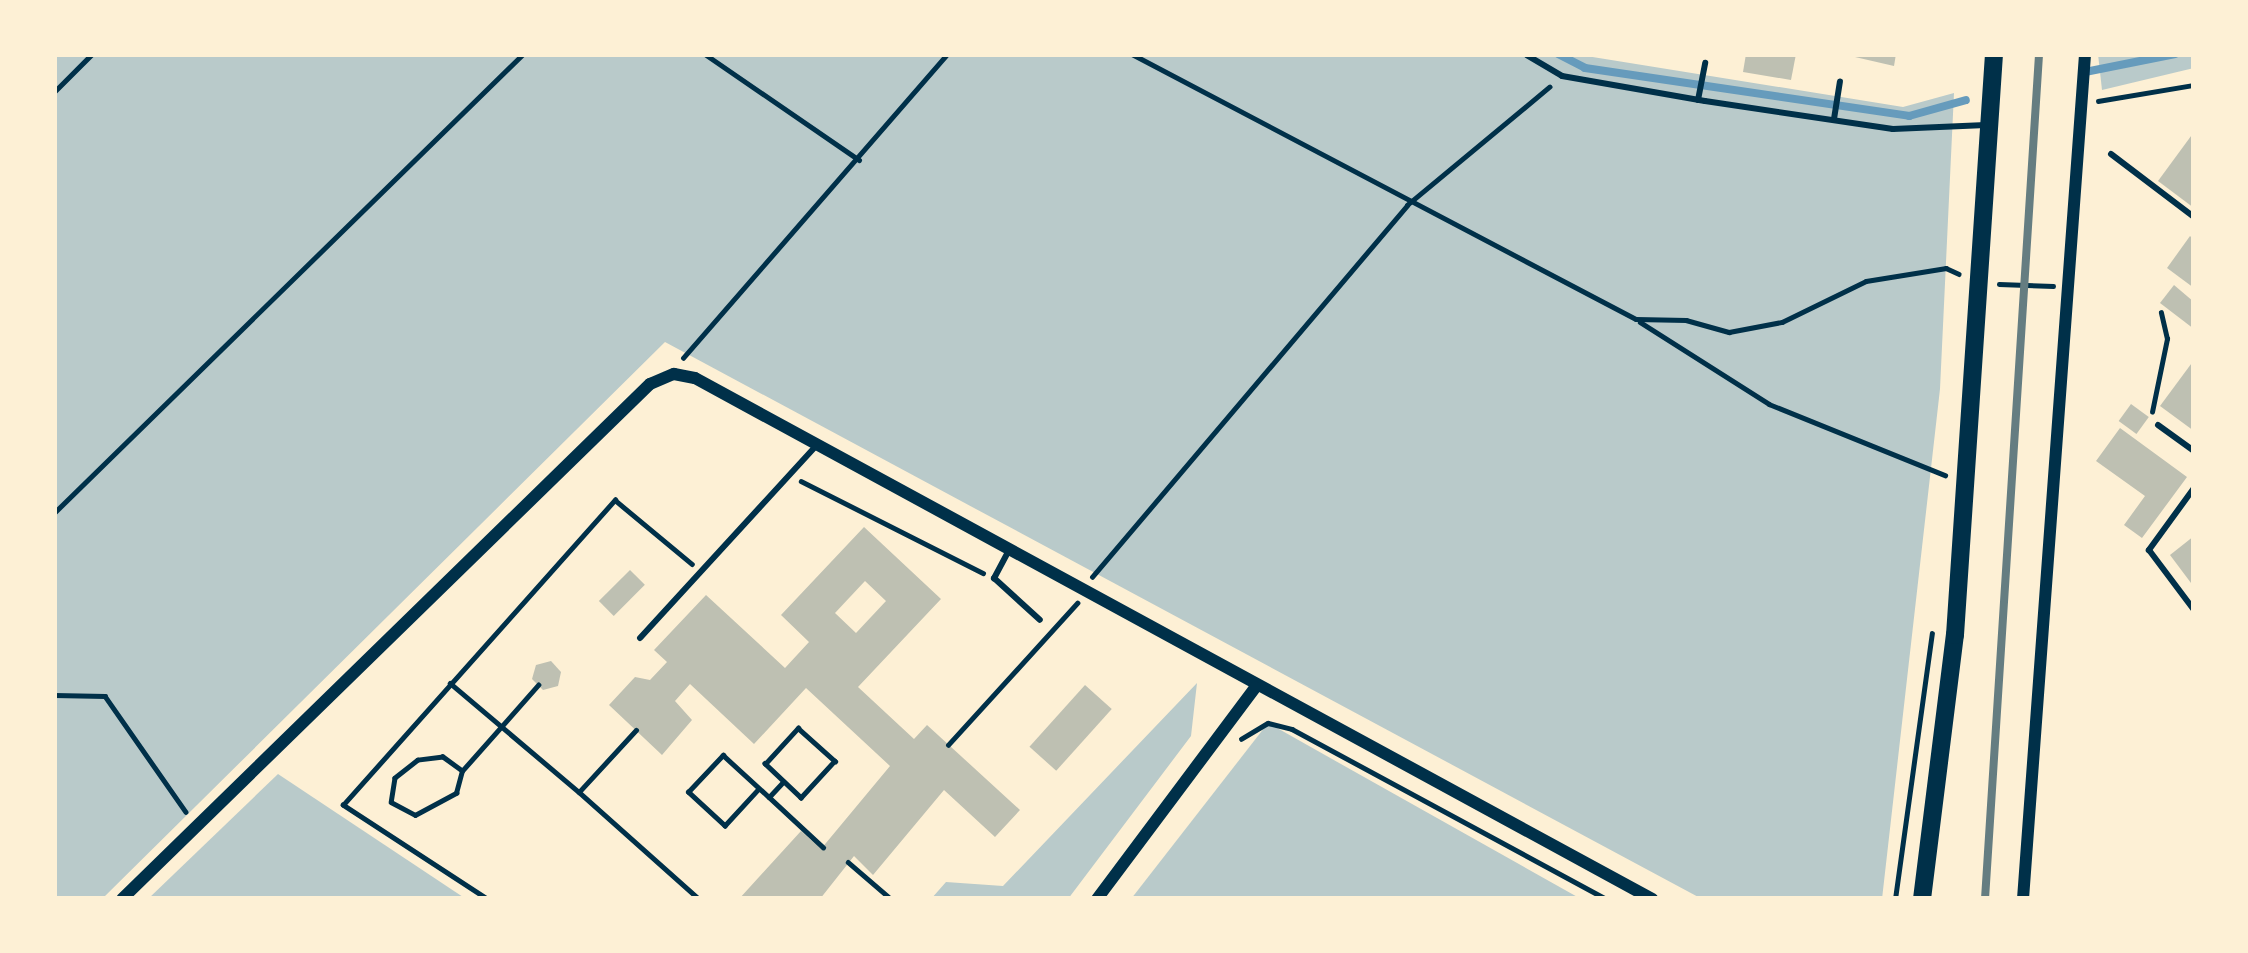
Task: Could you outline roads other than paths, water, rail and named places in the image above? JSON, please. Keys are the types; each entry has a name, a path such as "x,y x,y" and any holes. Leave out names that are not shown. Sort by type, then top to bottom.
{"main road":[{"path":"1922,899 1955,635 1994,54"}],"street":[{"path":"2024,899 2085,54"},
{"path":"122,899 650,384 674,374 817,444 1256,688 1652,899"},
{"path":"1097,899 1256,688"}],"lane":[{"path":"1525,54 1562,76 1698,100 1893,129 1989,125"},
{"path":"1698,100 1705,62"},
{"path":"1834,119 1840,81"},
{"path":"2111,154 2194,217"},
{"path":"2158,425 2194,451"},
{"path":"640,638 817,444"},
{"path":"2194,488 2149,550 2194,610"},
{"path":"1010,549 994,578 1040,620"}],"waterway":[{"path":"1558,54 1585,68 1909,116 1966,100"},
{"path":"2085,72 2175,54"}],"railway":[{"path":"1985,899 2039,54"}]}
